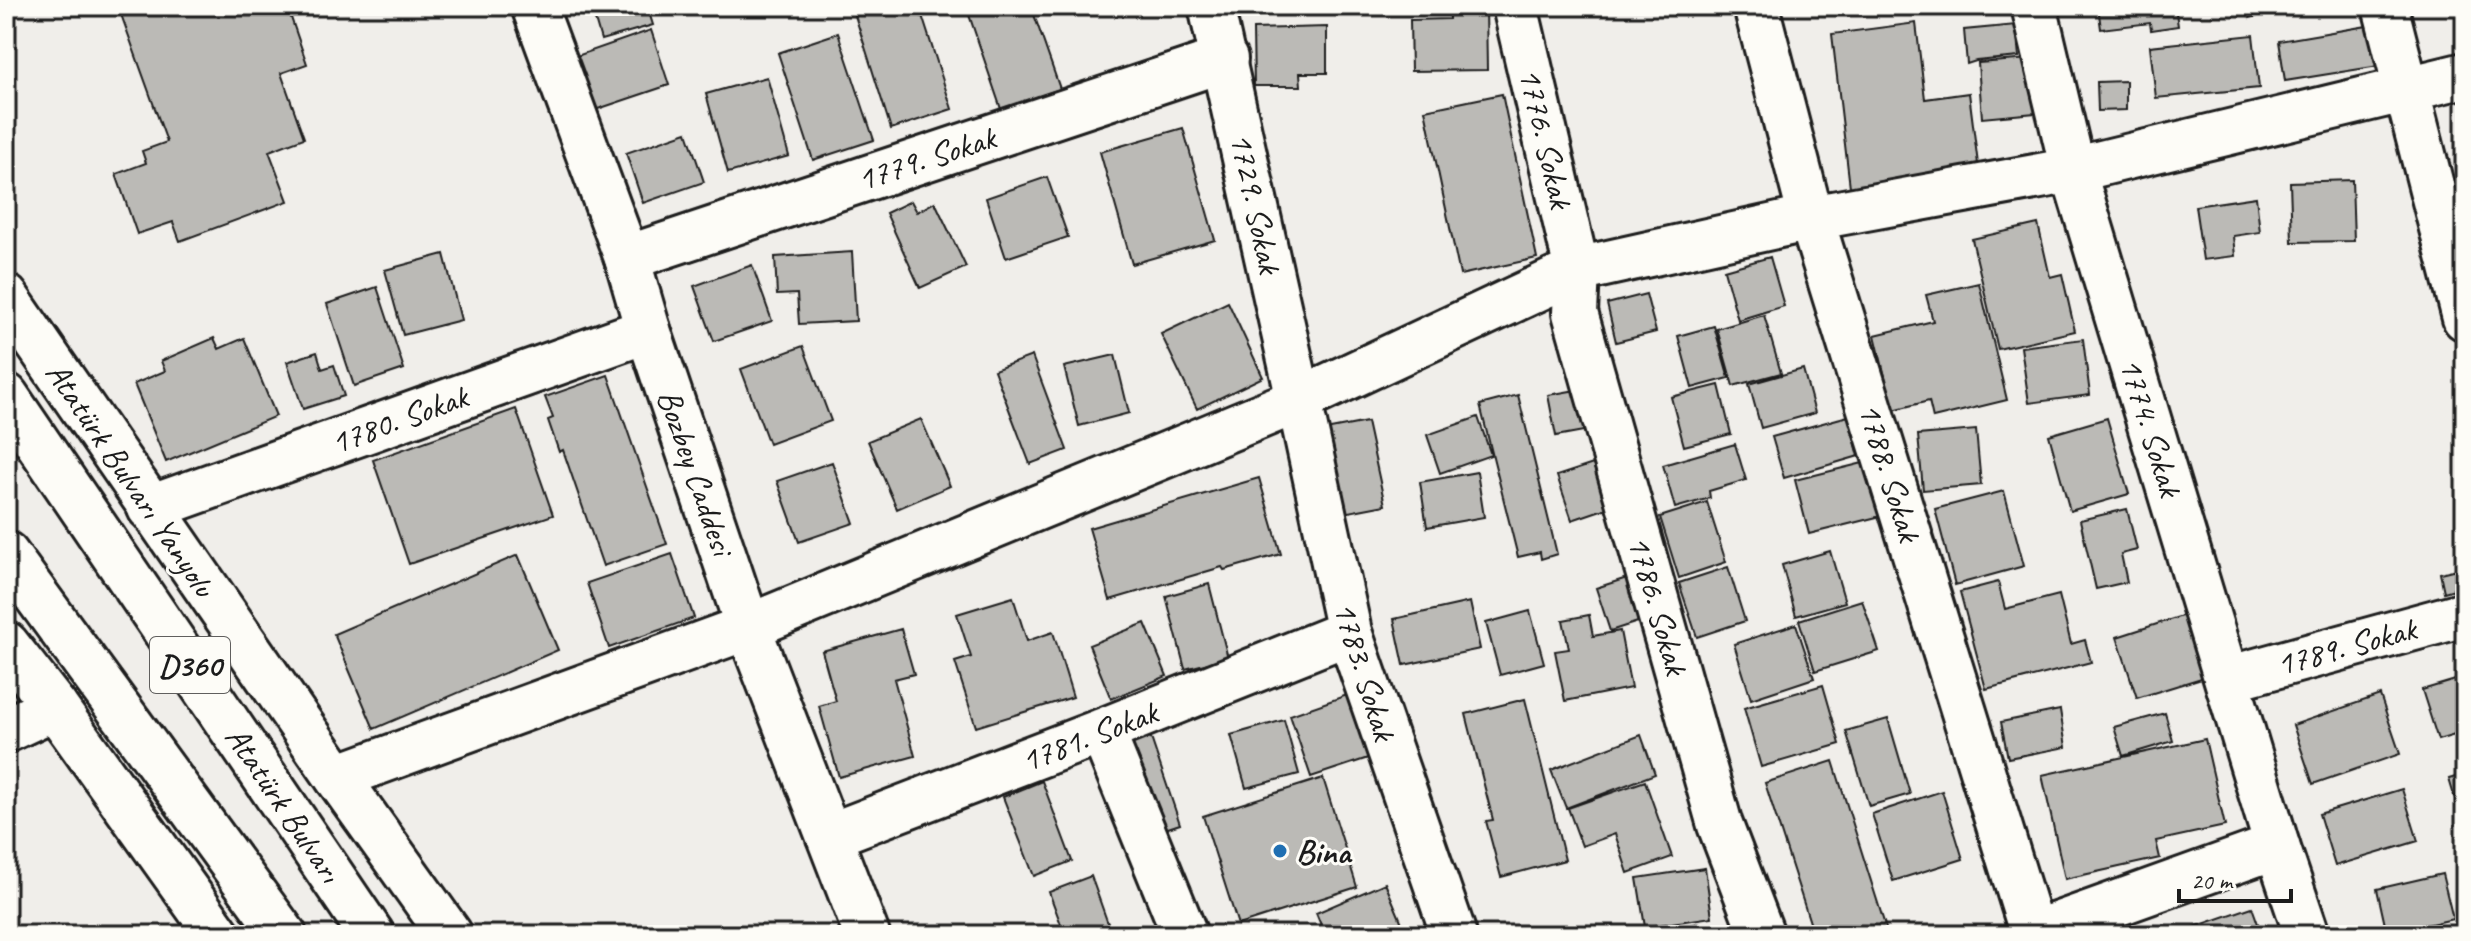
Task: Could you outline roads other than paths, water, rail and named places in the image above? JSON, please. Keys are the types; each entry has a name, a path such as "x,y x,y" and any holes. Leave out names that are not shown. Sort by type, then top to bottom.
{"main road":[{"name":"Bozbey Caddesi","path":"534,6 627,258 648,330 748,627 867,935"},
{"name":"1729. Sokak","path":"1211,6 1299,400"},
{"name":"1776. Sokak","path":"1515,6 1577,270"},
{"name":"1788. Sokak","path":"1756,6 1811,218 2032,934"},
{"name":"1774. Sokak","path":"2034,6 2073,170 2277,846 2307,935"},
{"path":"2385,6 2465,318"},
{"name":"1779. Sokak","path":"627,258 1225,59"},
{"path":"337,777 748,627 1299,400 1577,270 1811,218 2073,170 2465,75"},
{"name":"1786. Sokak","path":"1577,270 1575,313 1720,825 1762,935"},
{"name":"Atatürk Bulvarı Yanyolu","path":"6,297 337,777 450,935"},
{"name":"1780. Sokak","path":"150,508 648,330"},
{"name":"Atatürk Bulvarı","path":"6,396 372,935"},
{"name":"1783. Sokak","path":"1299,400 1349,632 1454,935"},
{"name":"D360","path":"6,554 284,935"},
{"name":"1789. Sokak","path":"2227,679 2465,614"},
{"name":"1781. Sokak","path":"829,836 1349,632"},
{"path":"6,644 55,707 218,935"},
{"path":"6,730 55,707"},
{"path":"1102,731 1185,935"},
{"path":"2032,934 2277,846"}],"place":[{"name":"Bina","path":"1280,851"}]}
